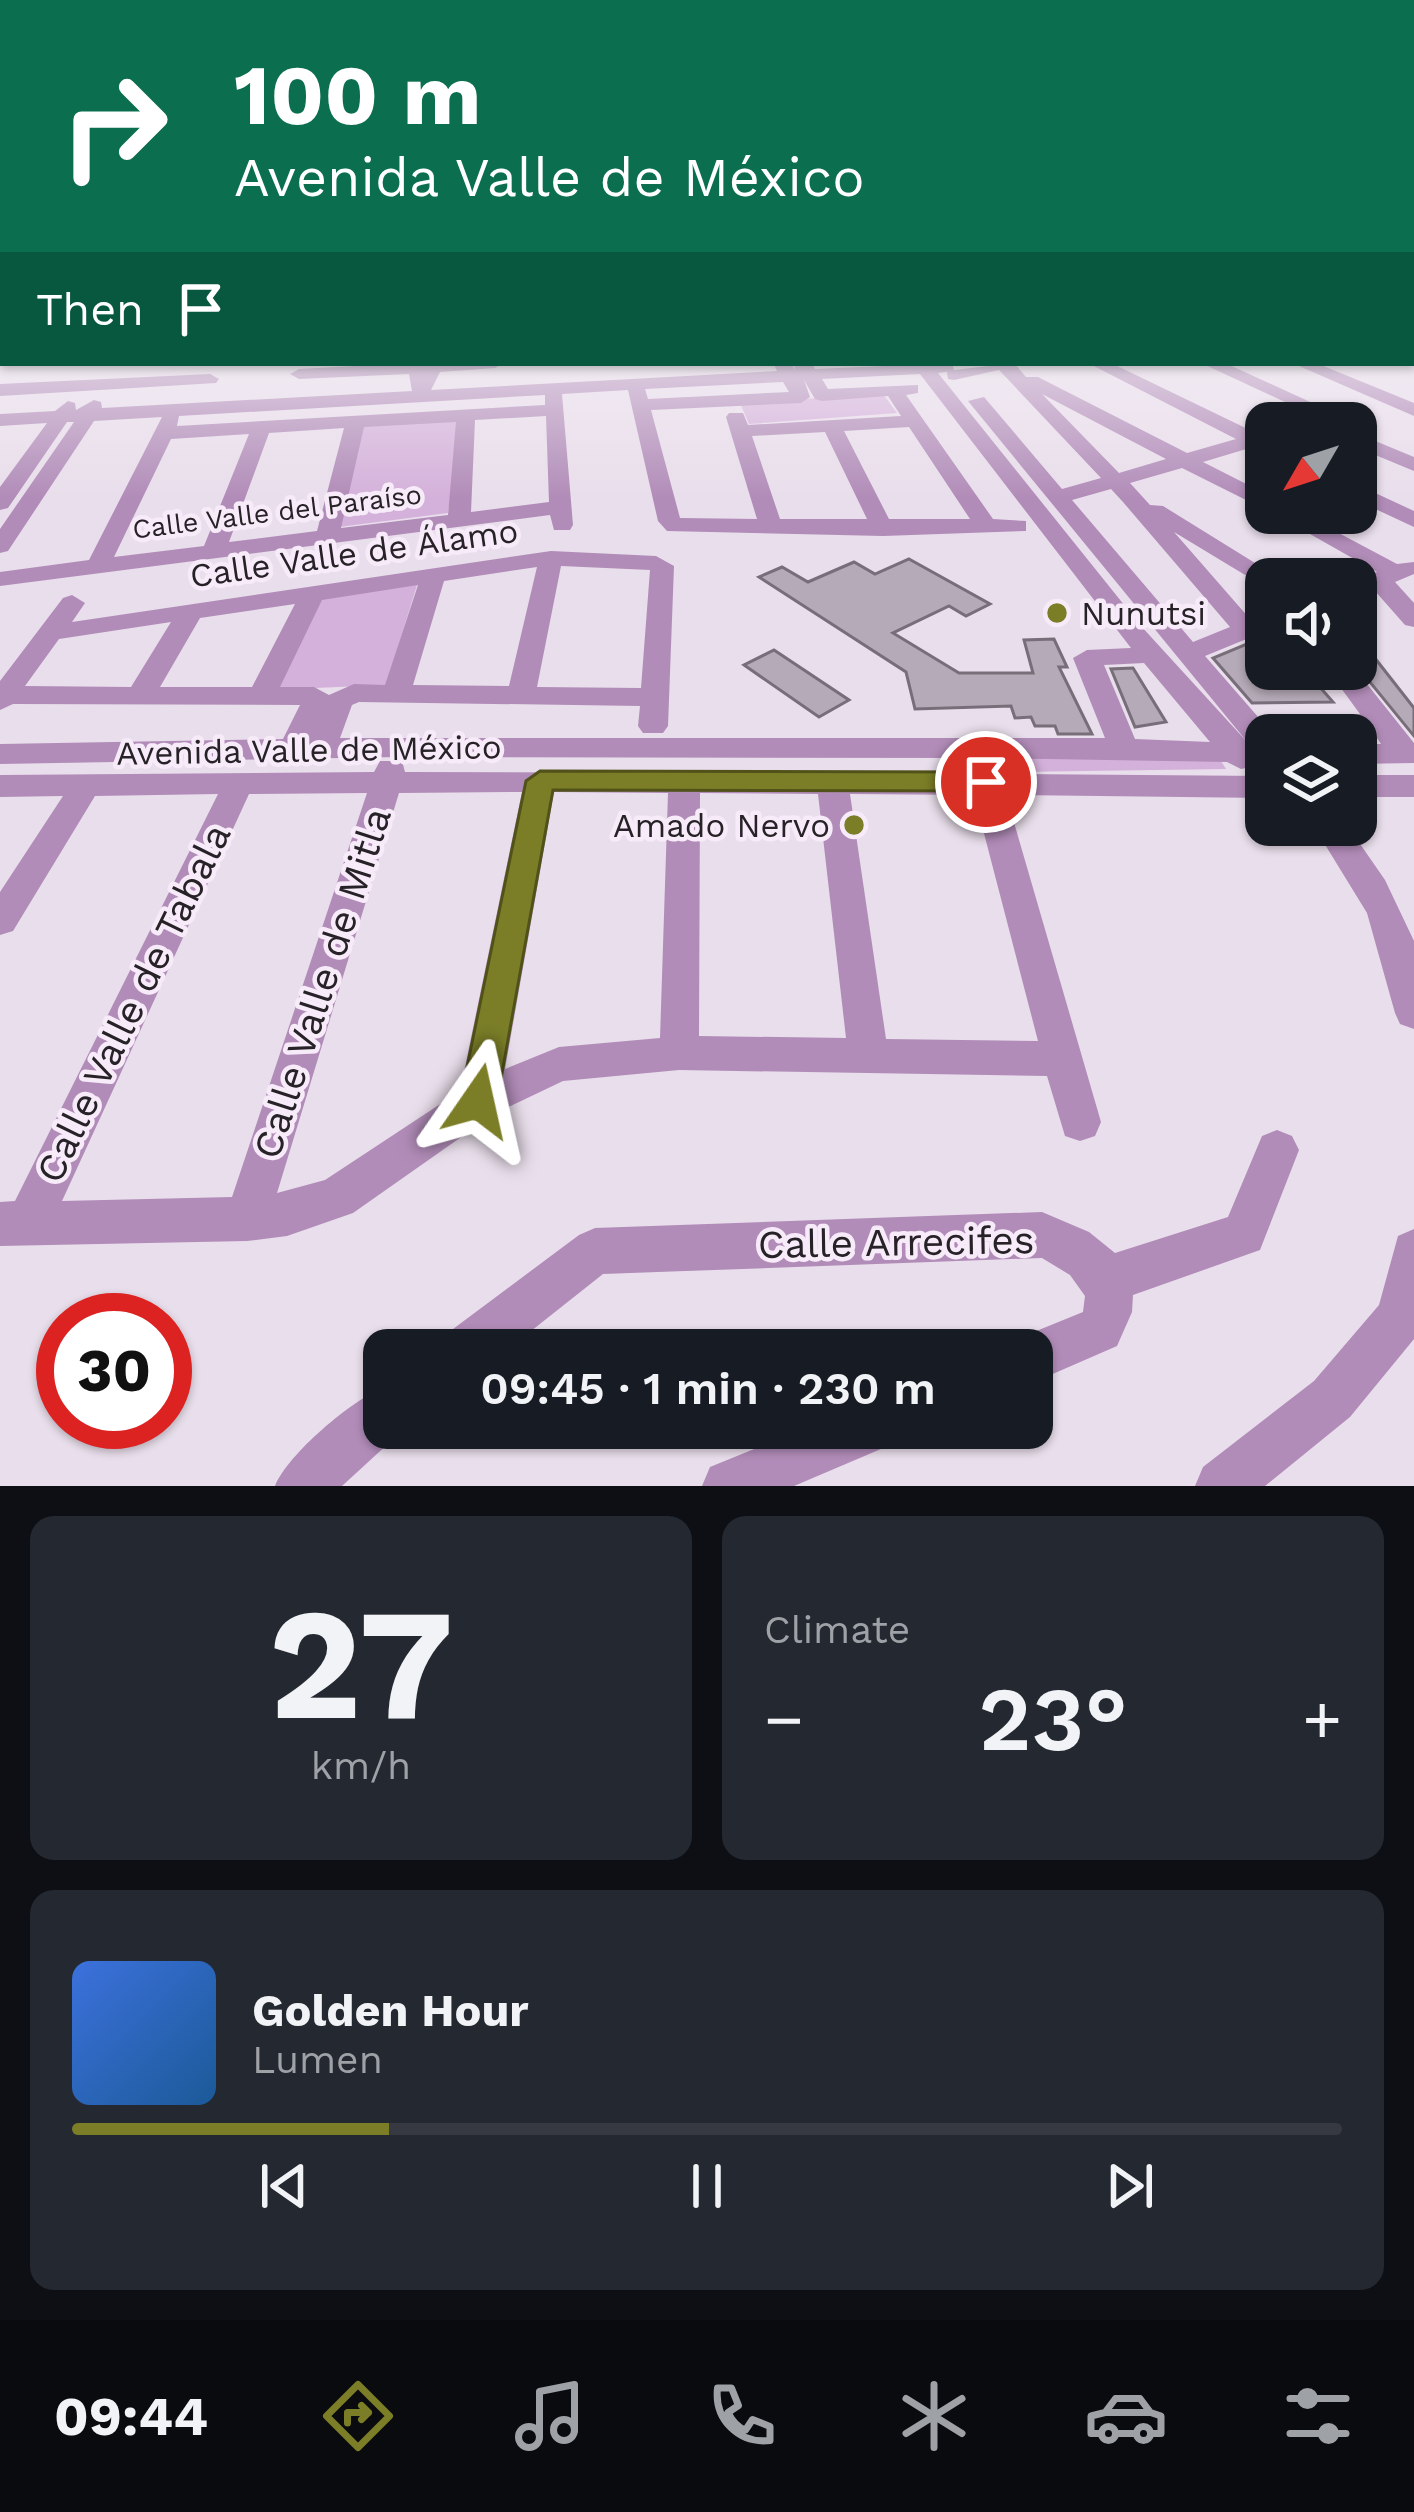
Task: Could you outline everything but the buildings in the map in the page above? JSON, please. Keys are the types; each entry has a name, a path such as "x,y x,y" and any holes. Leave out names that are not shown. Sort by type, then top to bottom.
{"street":[{"path":"33,388 52,366"},
{"path":"126,383 137,366"},
{"path":"299,374 381,366 423,380 433,398 430,418"},
{"path":"408,419 411,399 423,380 460,366"},
{"path":"0,416 423,380 993,366"},
{"path":"1006,366 1245,616"},
{"path":"1007,366 1245,492"},
{"path":"1103,366 1245,433"},
{"path":"1196,366 1280,402"},
{"path":"1216,366 1287,402"},
{"path":"1308,366 1414,410"},
{"path":"795,368 812,396"},
{"path":"935,371 894,391 730,400 640,398 669,521 675,526 771,528 1018,526"},
{"path":"935,371 1058,497 1190,653 1245,731"},
{"path":"935,371 1151,655 1245,736"},
{"path":"0,390 210,378"},
{"path":"894,391 988,527"},
{"path":"1377,405 1414,392"},
{"path":"730,400 771,528"},
{"name":"Calle Valle del Paraíso","path":"0,579 459,519 562,516 554,403 466,416"},
{"path":"0,503 78,411"},
{"path":"0,546 78,411"},
{"path":"98,566 167,425 261,428 466,416 459,519"},
{"path":"742,431 916,421"},
{"path":"328,534 355,423"},
{"path":"831,425 883,529"},
{"path":"214,549 261,428"},
{"path":"1377,437 1414,453"},
{"path":"1058,497 1123,490 1189,462 1245,446"},
{"path":"1377,448 1414,465"},
{"path":"1123,490 1245,564"},
{"path":"1377,502 1414,520"},
{"path":"1317,534 1386,577 1414,619"},
{"path":"307,750 346,695 521,695 551,558"},
{"name":"Calle Valle de Álamo","path":"55,632 551,558 662,566 654,711 521,695"},
{"path":"396,694 433,576"},
{"path":"263,693 313,592"},
{"path":"3,698 72,603"},
{"path":"140,696 192,609"},
{"path":"1190,653 1245,630"},
{"path":"1124,748 1087,658 1151,655"},
{"path":"1356,690 1409,753"},
{"path":"3,698 314,696 307,750"},
{"name":"Avenida Valle de México","path":"0,754 307,750 392,765 540,781 832,782 1124,748 1245,745"},
{"path":"1377,754 1409,753"},
{"name":"Avenida Valle de México","path":"0,786 239,783 392,765 981,765 1245,786"},
{"name":"Calle Valle de Mitla","path":"247,1220 392,765"},
{"path":"981,765 1079,1122"},
{"path":"478,1101 540,781"},
{"path":"679,1053 684,782"},
{"path":"832,782 868,1054"},
{"name":"Calle Valle de Tabala","path":"14,1224 239,783"},
{"path":"0,921 86,785"},
{"path":"1377,786 1414,786"},
{"path":"1343,846 1384,909 1409,982 1414,1013"},
{"path":"14,1224 247,1220 337,1198 478,1101 559,1064 679,1053 1061,1059"},
{"path":"1053,1349 1100,1329 1111,1304 1106,1280 1244,1234 1277,1150"},
{"name":"Calle Arrecifes","path":"494,1329 595,1251 1042,1235 1076,1249 1106,1280"},
{"path":"1222,1486 1332,1400 1401,1317 1414,1252"},
{"path":"302,1486 363,1432"},
{"path":"729,1486 819,1449"}],"shaded area":[{"path":"883,394 897,413 749,424 740,403"},
{"path":"460,419 448,513 339,527 362,424"},
{"path":"418,582 386,685 267,690 322,594"},
{"path":"1216,753 1226,769 1007,772 1002,757"}],"place":[{"name":"Nunutsi","path":"1057,613"},
{"name":"Amado Nervo","path":"854,825"}],"route":[{"path":"478,1101 540,781 986,782"}]}
